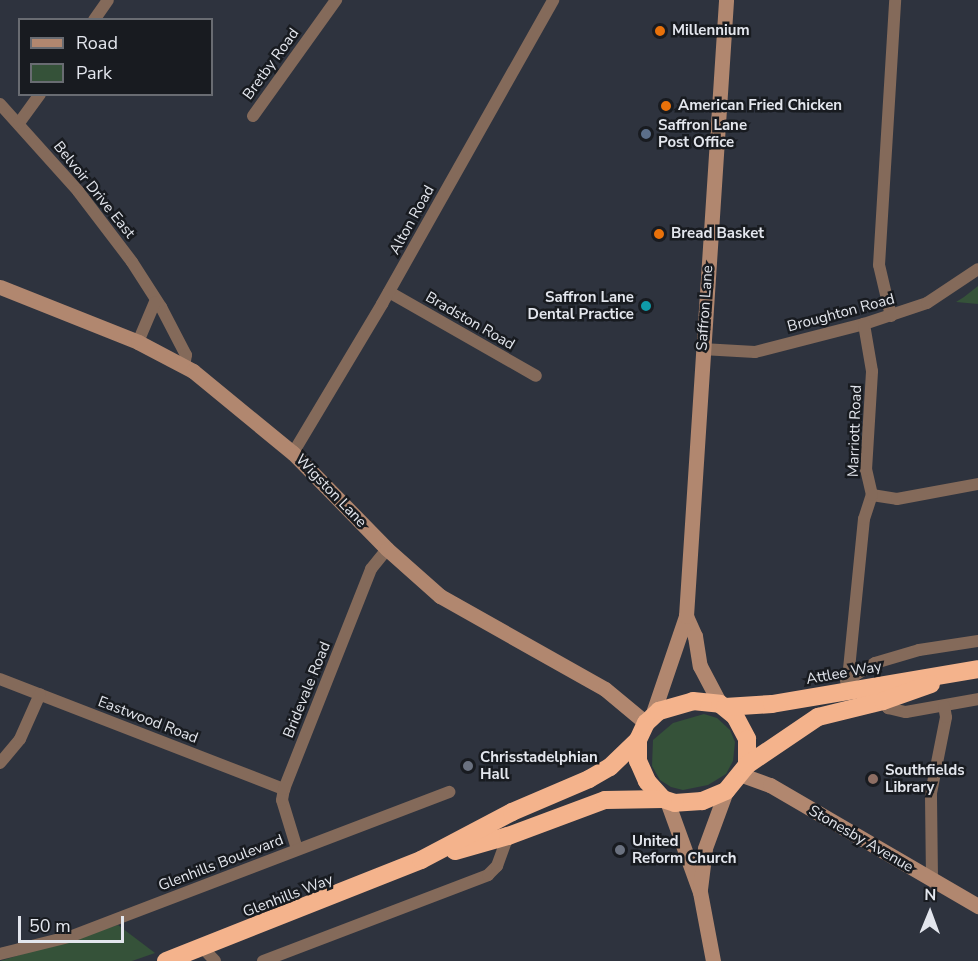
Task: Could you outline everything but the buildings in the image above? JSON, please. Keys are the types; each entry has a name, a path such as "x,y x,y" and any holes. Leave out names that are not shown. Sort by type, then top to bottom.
{"highway":[{"name":"Attlee Way","path":"723,706 831,693 974,670"},
{"name":"Attlee Way","path":"744,770 818,717 883,701 974,670"},
{"path":"682,702 723,706 742,726 748,746 744,770 726,791 702,801 665,800 641,771 638,740 649,719 682,702"},
{"name":"Glenhills Way","path":"166,961 421,860 512,812 596,775 638,740"},
{"name":"Glenhills Way","path":"421,860 508,836 605,800 665,800"}],"main road":[{"name":"Saffron Lane","path":"649,719 686,616 726,0"},
{"name":"Wigston Lane","path":"0,287 138,342 184,366 293,453 387,549 440,596 606,689 649,719"},
{"name":"Saffron Lane","path":"686,616 695,636 700,666 723,706"},
{"name":"Stonesby Avenue","path":"744,770 978,906"},
{"path":"700,892 705,848 726,791"},
{"path":"665,800 700,892 714,961"}],"street":[{"path":"95,18 108,0"},
{"name":"Bretby Road","path":"253,116 336,0"},
{"name":"Alton Road","path":"293,453 389,292 553,0"},
{"path":"891,316 879,265 895,0"},
{"path":"19,123 39,96"},
{"name":"Belvoir Drive East","path":"0,104 78,190 132,262 186,356 184,366"},
{"name":"Broughton Road","path":"702,349 755,352 864,324 891,316 944,294 978,269"},
{"name":"Bradston Road","path":"389,292 536,376"},
{"path":"138,342 155,302"},
{"name":"Marriott Road","path":"848,679 864,519 872,495 866,470 872,371 864,324"},
{"path":"872,495 897,499 978,484"},
{"name":"Bridevale Road","path":"297,849 282,800 284,789 371,569 387,549"},
{"path":"831,693 848,679 875,663 908,653 978,641"},
{"name":"Eastwood Road","path":"0,679 284,789"},
{"path":"0,763 20,739 40,694"},
{"path":"883,701 888,708 906,712 978,699"},
{"path":"932,879 931,793 946,717 944,706"},
{"name":"Glenhills Boulevard","path":"0,954 72,936 450,792"},
{"path":"263,961 488,875 497,866 508,836"},
{"path":"202,947 215,961"}],"green space":[{"path":"978,286 978,304 956,302 964,297"},
{"path":"704,714 717,718 730,730 735,742 733,761 726,774 708,785 683,790 671,787 660,780 652,766 653,740 673,723"},
{"path":"118,925 155,953 132,961 0,961"}],"place":[{"name":"Millennium","path":"660,31"},
{"name":"American Fried Chicken","path":"666,106"},
{"name":"Saffron Lane Post Office","path":"646,134"},
{"name":"Bread Basket","path":"659,234"},
{"name":"Saffron Lane Dental Practice","path":"646,306"},
{"name":"Chrisstadelphian Hall","path":"468,766"},
{"name":"Southfields Library","path":"873,779"},
{"name":"United Reform Church","path":"620,850"}]}
